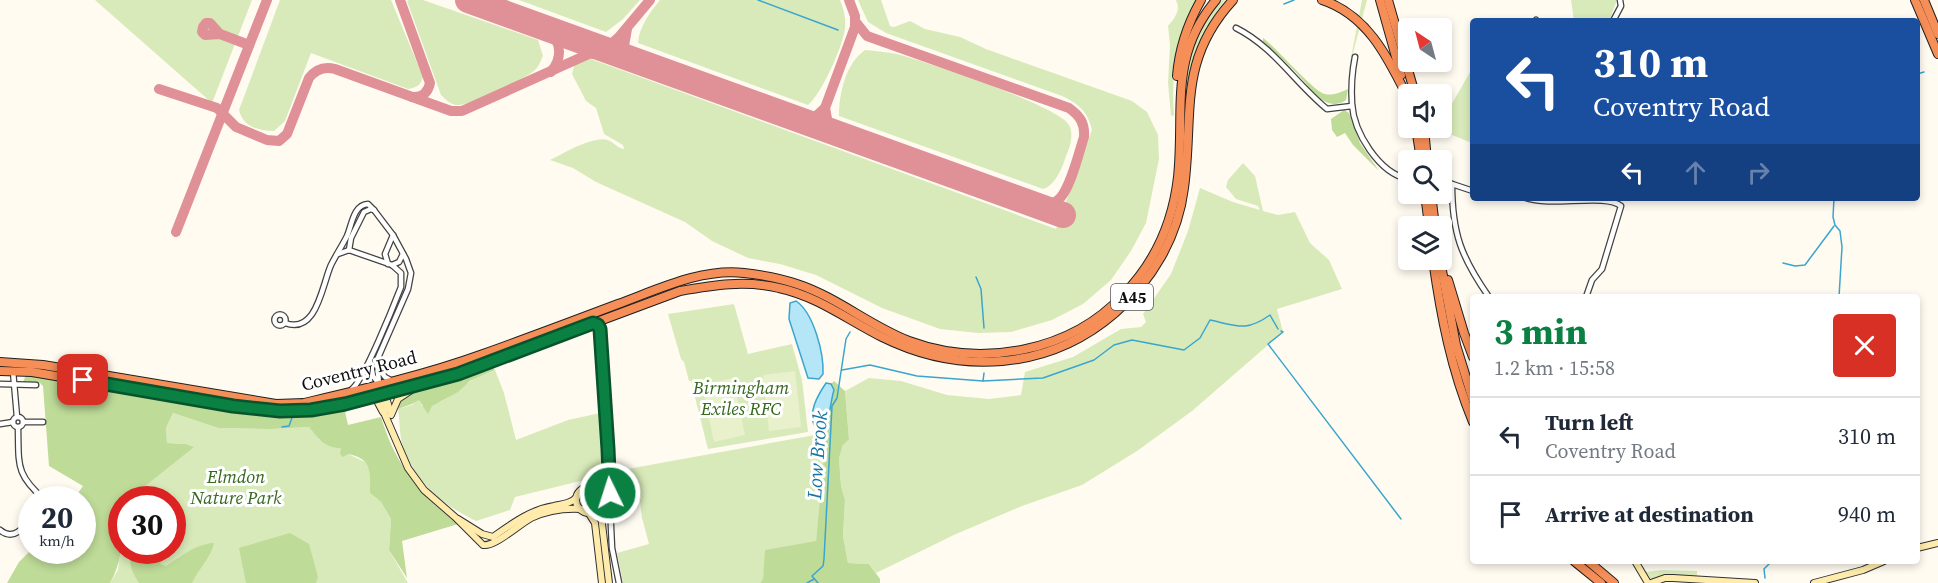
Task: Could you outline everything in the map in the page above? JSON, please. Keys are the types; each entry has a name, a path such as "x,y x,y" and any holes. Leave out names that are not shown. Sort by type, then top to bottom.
{"highway":[{"path":"1179,127 1176,84 1179,59 1193,15 1201,0"},
{"name":"A45","path":"1179,127 1180,84 1186,52 1198,26 1216,0"},
{"name":"Coventry Road","path":"0,362 43,365 276,404 304,403 347,392 422,383 477,367 680,291 731,283 760,284 781,288 823,303 880,336 932,357 992,362 1047,352 1101,325 1137,292 1160,259 1172,235 1184,190 1189,93 1194,69 1210,30 1233,0"},
{"path":"1322,0 1354,17 1374,37 1400,84"},
{"path":"1380,0 1404,84"},
{"path":"1388,0 1412,84"},
{"path":"1915,0 1938,54"},
{"path":"1924,0 1938,34"},
{"name":"Coventry Road","path":"0,370 59,376 233,406 280,411 311,410 368,397 392,381 469,359 678,281 717,274 740,273 773,277 799,285 823,295 909,341 950,351 970,354 1004,353 1049,344 1099,317 1123,296 1154,255 1174,201 1178,175 1179,127"},
{"path":"1434,270 1452,365 1470,414"},
{"path":"1443,270 1456,345 1470,390"},
{"path":"1445,270 1470,349"},
{"path":"304,403 327,401 477,367"},
{"path":"1578,564 1601,583"},
{"path":"1592,564 1614,583"}],"street":[{"path":"1615,18 1621,6 1620,0"},
{"path":"1236,28 1268,49 1327,111 1352,106"},
{"path":"1356,57 1353,70 1352,106 1361,132 1373,154 1389,171 1398,175"},
{"path":"1470,189 1452,184 1453,216 1458,240 1470,270 1487,294"},
{"path":"1546,201 1617,202 1621,206 1602,269 1592,280 1587,294"},
{"path":"285,322 293,326 298,325 310,316 320,302 331,265 347,236 356,211 362,205 368,204 393,235 410,267 410,281 376,364 391,429 402,457 418,482 486,548"},
{"path":"349,250 351,238 364,212 367,209 374,210"},
{"path":"347,392 359,382 401,287 400,273 390,264 385,254 393,235"},
{"path":"388,247 397,243"},
{"path":"338,254 349,250 390,264 399,262 403,254"},
{"path":"593,323 600,329 609,473 606,481 596,488"},
{"path":"370,359 369,368 381,389"},
{"path":"376,364 385,377 392,381"},
{"path":"0,424 13,422 17,417 13,371"},
{"path":"388,415 401,396 422,383"},
{"path":"0,384 36,385"},
{"path":"368,397 376,399 388,415"},
{"path":"17,417 23,422"},
{"path":"13,422 18,427 23,476 32,486"},
{"path":"18,427 23,422 43,423"},
{"path":"606,481 609,484 612,548 619,583"},
{"path":"455,517 482,534 493,537 526,515 540,509 570,503 583,488 596,488 602,497 600,507 609,583"},
{"path":"577,497 581,509"},
{"path":"486,548 532,518 563,509 581,509 588,512 600,507"},
{"path":"588,512 595,523 603,583"},
{"path":"463,521 486,543 486,548"},
{"path":"0,530 5,534 18,532"},
{"path":"1920,547 1938,543"},
{"path":"1637,564 1650,583 1665,578 1755,583"},
{"path":"1814,583 1877,564"}],"green space":[{"path":"95,0 252,0 212,103"},
{"path":"280,0 391,0 423,77 421,82 416,87 408,89 311,53 285,121 274,131 252,127 244,120 239,110"},
{"path":"423,0 538,40 543,56 539,65 531,73 484,97 462,104 452,104 441,95 407,1"},
{"path":"519,0 640,0 623,19 606,32"},
{"path":"660,0 840,0 845,28 831,69 814,99 808,105 638,43 643,26"},
{"path":"858,0 881,0 890,26 894,27 910,21 925,29 960,37 986,49 1132,101 1147,112 1158,135 1159,159 1146,223 1131,251 1111,280 1083,304 1052,320 1011,332 978,333 940,329 882,308 816,275 780,264 748,258 712,241 685,222 596,182 573,168 550,160 595,140 608,140 624,149 623,145 604,134 596,108 586,101 572,74 574,66 582,58 588,58 1056,229 1092,130 1082,109 1062,96 886,33 868,22"},
{"path":"1176,0 1197,0 1180,42 1175,70 1174,115 1171,116 1168,83 1170,45 1168,26 1178,11"},
{"path":"1220,0 1225,0 1200,44 1185,93 1189,59 1202,25"},
{"path":"1362,0 1367,0 1349,68"},
{"path":"1571,0 1617,0 1610,18 1574,18"},
{"path":"1263,38 1304,78 1325,94 1348,89 1346,100 1332,104 1320,99 1263,42"},
{"path":"865,50 897,54 960,75 1017,96 1060,117 1069,125 1071,137 1070,145 1055,180 1043,189 839,116 840,98 848,71"},
{"path":"1470,72 1470,142 1452,135 1452,104"},
{"path":"1344,110 1349,113 1360,143 1379,171 1353,145 1345,133 1337,137 1332,130 1331,119"},
{"path":"1243,163 1255,176 1263,211 1278,215 1295,212 1310,243 1329,260 1342,289 1277,309 1283,332 1192,411 1137,451 1082,485 1022,506 956,534 876,573 869,564 848,563 843,536 845,500 841,486 839,458 843,445 849,438 845,391 869,378 901,381 947,395 989,399 1021,395 1025,372 1073,357 1121,329 1141,327 1146,322 1143,314 1171,274 1188,231 1200,188 1260,210 1258,206 1236,199 1226,187 1228,180"},
{"name":"Birmingham Exiles RFC","path":"734,304 748,354 792,344 802,380 808,432 708,449 691,381 689,381 681,359 668,314"},
{"path":"491,366 495,370 470,381 458,392 432,406 428,414 419,400 398,409 401,400 410,394"},
{"path":"495,370 504,393 516,440 568,420 605,412 606,471 605,475 515,497 510,510 476,521 442,500 415,471 402,442 398,409 412,405 419,399 422,406 441,401 471,381"},
{"path":"795,371 801,427 769,431 763,375"},
{"path":"26,375 232,410 282,415 331,412 344,407 348,425 381,417 393,449 410,477 431,501 458,524 402,541 407,578 389,550 391,519 381,502 370,493 370,473 362,459 348,454 343,457 340,454 341,448 322,442 309,427 218,428 173,413 166,428 167,443 194,447 145,486 108,486 108,564 118,564 110,583 7,583 18,564 96,564 96,486 83,486 49,466 43,386 40,383 23,382"},
{"path":"733,378 745,435 714,442 702,385"},
{"path":"834,381 845,391 849,439 843,445 839,458 841,486 845,500 843,536 848,563 869,564 880,579 880,583 760,583 763,579 765,550 816,541 826,433 830,401 834,390 831,384"},
{"name":"Elmdon Nature Park","path":"173,413 218,428 309,427 319,440 341,447 348,454 365,462 371,469 370,493 381,502 391,519 389,550 408,583 110,583 118,570 119,564 186,564 186,486 145,486 193,447 186,444 167,443 166,428"},
{"path":"826,433 816,542 766,550 763,579 760,583 623,583 617,553 649,544 642,518 639,493 612,494 611,472"},
{"path":"589,489 596,492 599,499 596,506 589,509 582,506 579,499 582,492"},
{"path":"290,533 309,544 318,577 316,583 246,583 239,548"},
{"path":"214,543 192,583 139,583 131,567 131,564 166,566 186,564 186,553"},
{"path":"1697,571 1697,577 1651,579 1645,572"}],"water":[{"path":"796,301 808,315 817,334 823,366 823,374 819,379 808,378 789,319 790,303"},
{"path":"826,383 831,384 834,390 828,416 824,426 820,429 815,427 812,416 817,399"}],"waterway":[{"name":"Low Brook","path":"758,0 838,30"},
{"path":"1284,4 1294,0"},
{"path":"1920,73 1924,72"},
{"path":"1834,201 1833,217 1840,231 1842,247 1839,294"},
{"path":"1783,263 1795,266 1805,265 1834,226"},
{"path":"976,277 981,289 984,328"},
{"path":"842,370 870,365 917,376 983,381 1043,378 1094,360 1114,345 1132,340 1184,350 1200,338 1210,320 1235,326 1248,326 1270,315 1278,329"},
{"path":"1281,331 1283,332 1268,344 1401,519"},
{"name":"Low Brook","path":"818,583 812,576 823,566 824,559 832,406 837,398 846,339 850,332"},
{"path":"983,381 984,373"},
{"path":"282,427 289,426 293,415"},
{"path":"1765,578 1764,569 1769,564"},
{"name":"Low Brook","path":"807,583 814,579"}],"taxiway":[{"path":"176,232 267,0"},
{"path":"400,0 430,83 424,94 412,97"},
{"path":"159,89 217,108 236,127 267,140 279,141 287,134 309,78 314,72 324,68 335,69 451,111 462,111 611,44 650,0"},
{"path":"801,120 814,118 825,108 855,27 855,16 849,0"},
{"path":"855,21 867,36 1069,108 1076,114 1083,124 1084,137 1074,171 1058,200 1052,203 1034,204"},
{"path":"220,34 205,35 202,32 203,27 206,23 210,23 220,34 249,45"},
{"path":"627,29 624,46 637,61"},
{"path":"550,30 559,51 551,72"},
{"path":"593,54 606,53 622,56"},
{"path":"825,108 828,124 840,134"}],"runway":[{"path":"468,0 1063,215"}],"route":[{"path":"83,380 233,406 280,411 311,410 345,404 458,374 593,323 600,329 609,473 606,481 609,484 610,493"}]}
